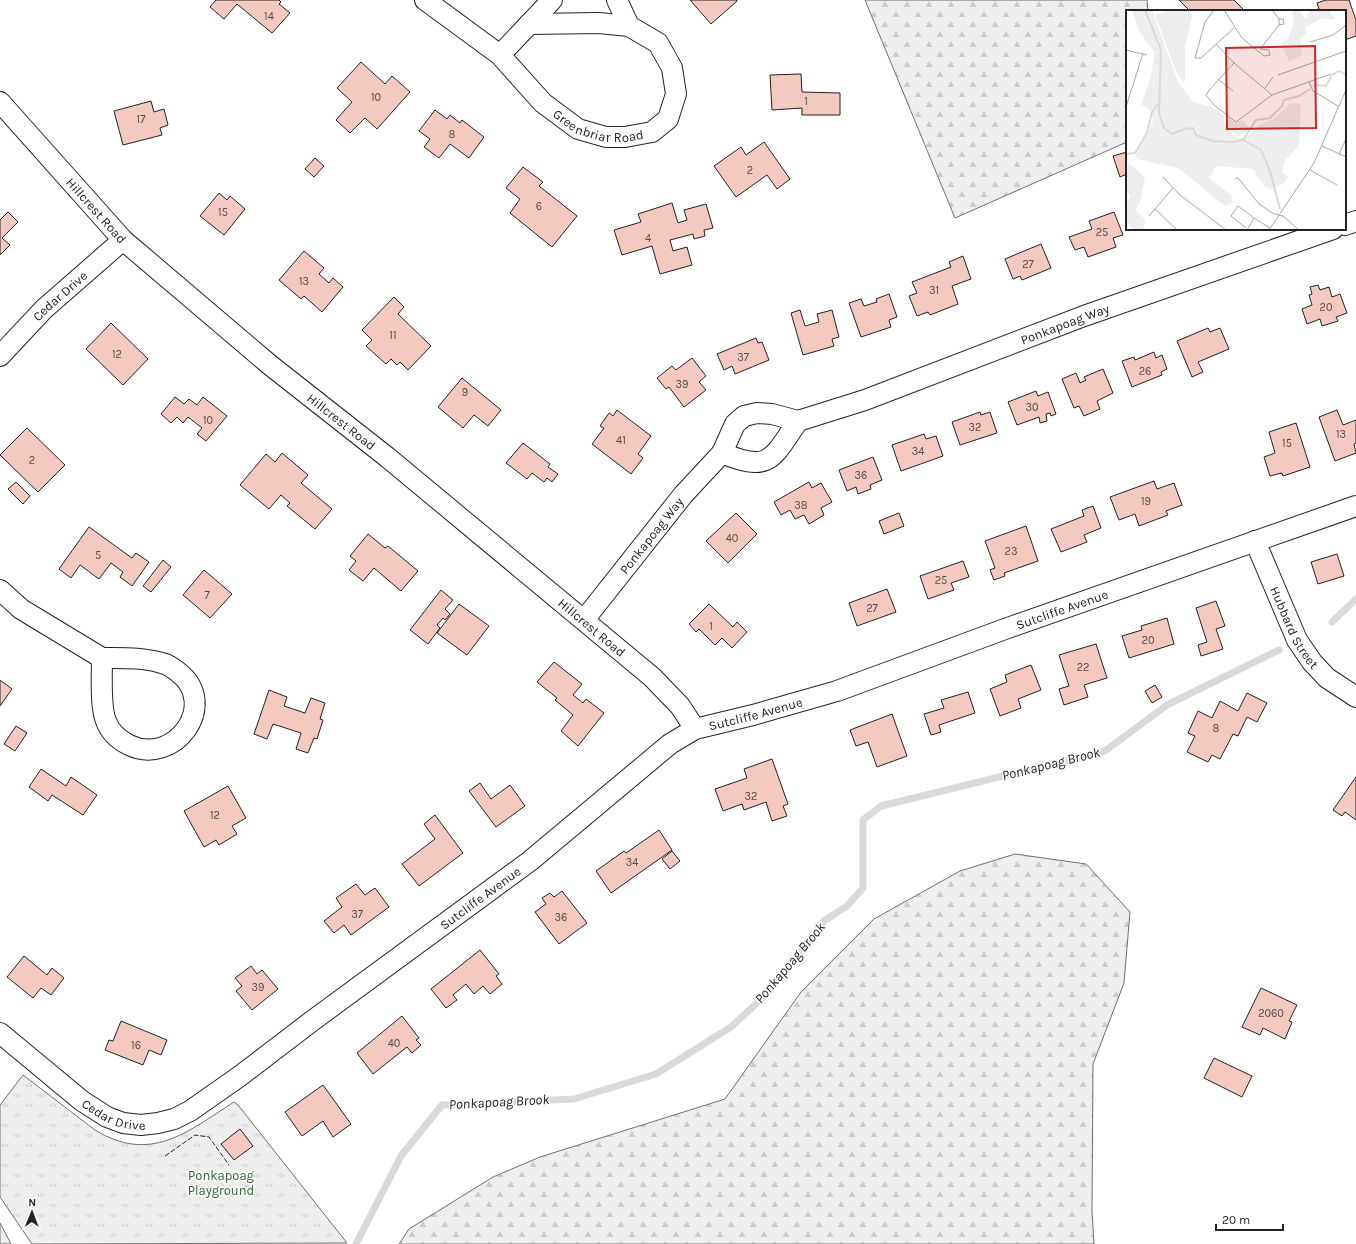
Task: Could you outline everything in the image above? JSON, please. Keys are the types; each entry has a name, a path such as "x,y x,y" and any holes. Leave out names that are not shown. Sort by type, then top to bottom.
{"street":[{"name":"Greenbriar Road","path":"425,0 500,55 543,103 578,129 606,137 625,137 652,132 668,119 676,94 672,68 658,43 628,26 599,23 529,24"},
{"path":"500,55 552,0"},
{"path":"617,0 628,26"},
{"name":"Hillcrest Road","path":"0,102 123,240 270,365 387,457 652,677 680,706 695,729"},
{"path":"1346,225 1356,221"},
{"name":"Ponkapoag Way","path":"584,620 683,495 722,453 735,424 744,416 757,413 772,414 798,421 865,400 1084,316 1330,230"},
{"name":"Cedar Drive","path":"0,356 44,309 123,240"},
{"path":"722,453 740,461 753,463 766,461 776,452 798,421"},
{"name":"Sutcliffe Avenue","path":"240,1076 312,1021 530,861 670,744 695,729 837,692 1005,629 1356,506"},
{"name":"Hubbard Street","path":"1254,541 1297,640 1312,662 1327,678 1356,698"},
{"path":"0,590 21,609 102,658 138,659 166,664 185,677 191,685 195,698 191,723 184,734 174,742 162,748 149,750 135,748 123,742 113,733 106,722 103,708 102,658"},
{"name":"Cedar Drive","path":"0,1033 82,1101 107,1117 123,1123 141,1125 158,1124 174,1119 190,1111 240,1076"}],"green space":[{"path":"865,0 1147,0 1148,10 1126,10 1126,142 955,218"},
{"path":"1015,854 1086,864 1130,912 1124,983 1093,1064 1092,1212 1094,1244 399,1244 409,1229 493,1177 540,1157 725,1099 801,992 874,919 960,871"},
{"name":"Ponkapoag Playground","path":"23,1075 95,1130 115,1140 134,1144 151,1144 168,1140 200,1124 234,1102 238,1105 347,1243 32,1244 0,1197 0,1105"},
{"path":"0,1223 11,1244 0,1244"}],"building":[{"path":"216,0 279,0 281,2 279,4 290,13 272,33 237,4 224,19 210,7"},
{"path":"690,0 737,0 737,1 711,24"},
{"path":"1179,0 1234,0 1244,10 1189,10"},
{"path":"1326,0 1349,0 1356,20 1356,36 1346,40 1346,10 1316,10 1319,9 1317,3"},
{"path":"361,62 385,84 392,76 410,92 377,129 365,118 350,133 336,120 352,102 337,88"},
{"path":"801,74 802,92 840,93 840,115 802,115 802,108 772,110 770,75"},
{"path":"151,101 154,112 164,109 168,125 160,128 162,135 123,145 114,111"},
{"path":"435,110 447,119 450,115 460,123 462,120 484,137 469,158 450,144 439,158 424,147 430,139 419,131"},
{"path":"764,142 790,179 777,189 767,175 736,197 714,166 741,147 746,155"},
{"path":"1126,152 1126,174 1120,177 1113,156"},
{"path":"315,158 324,166 314,177 305,169"},
{"path":"523,167 543,182 539,186 577,216 552,247 510,213 520,199 506,188"},
{"path":"219,193 227,200 230,196 245,209 224,235 200,216"},
{"path":"672,203 678,223 687,220 684,210 706,204 713,228 704,230 705,236 694,239 693,234 670,240 673,251 687,247 692,265 660,274 652,246 622,255 614,230 641,222 638,214"},
{"path":"8,212 18,222 2,238 10,245 0,255 0,220"},
{"path":"1114,212 1123,235 1113,238 1116,247 1088,257 1084,247 1075,250 1069,237 1092,229 1089,221"},
{"path":"1041,244 1051,268 1022,280 1020,276 1013,279 1005,259"},
{"path":"304,251 324,268 319,274 329,283 333,278 343,287 322,312 304,296 301,299 279,280"},
{"path":"963,256 971,279 952,286 958,304 930,315 928,312 917,316 909,296 917,293 912,282 951,267 949,262"},
{"path":"1318,285 1320,290 1329,287 1332,297 1340,294 1347,313 1336,317 1338,321 1322,326 1320,319 1307,324 1302,309 1312,305 1309,295 1312,294 1310,287"},
{"path":"889,294 897,317 889,320 891,327 861,337 849,303 861,299 864,306 877,302 876,299"},
{"path":"394,297 404,307 398,314 431,346 408,370 400,362 397,365 391,359 386,364 366,346 372,340 362,330"},
{"path":"800,310 805,326 819,322 817,314 832,310 839,337 832,339 834,346 803,355 791,313"},
{"path":"111,323 148,359 123,385 86,349"},
{"path":"1208,328 1210,332 1220,328 1229,349 1198,362 1203,372 1192,377 1177,341"},
{"path":"756,338 758,343 762,342 769,360 735,374 732,366 724,370 717,354"},
{"path":"1154,352 1156,358 1162,355 1167,369 1161,372 1162,375 1132,387 1122,361 1134,357 1135,360"},
{"path":"692,358 706,376 699,382 706,390 684,407 669,387 666,389 657,378 672,366 676,370"},
{"path":"1103,369 1113,393 1097,401 1100,409 1084,416 1079,406 1074,408 1062,379 1076,373 1080,383 1086,380 1084,377"},
{"path":"462,378 501,410 488,426 474,415 463,428 438,407"},
{"path":"1036,391 1038,396 1048,392 1056,414 1051,416 1050,413 1046,414 1047,421 1040,423 1039,417 1017,425 1008,402"},
{"path":"175,397 184,404 189,399 197,405 203,397 227,416 206,441 197,434 202,428 188,417 183,423 177,417 171,423 161,414"},
{"path":"617,410 651,436 638,454 643,458 631,474 592,444 604,428 600,426 609,413 613,416"},
{"path":"1337,410 1343,425 1356,420 1356,443 1354,444 1356,453 1335,461 1319,417"},
{"path":"980,412 981,415 990,412 997,433 960,445 952,422"},
{"path":"1296,423 1310,467 1283,476 1282,473 1270,476 1264,457 1275,453 1269,432"},
{"path":"27,428 65,465 38,492 0,455"},
{"path":"924,434 926,439 936,436 943,456 901,471 892,445"},
{"path":"523,443 550,464 548,467 558,474 552,482 547,478 544,482 532,473 527,479 506,463"},
{"path":"282,453 308,475 301,483 332,509 315,529 287,506 290,503 281,495 269,509 240,485 266,454 275,462"},
{"path":"873,457 882,480 870,485 871,489 858,494 856,487 847,491 839,470"},
{"path":"1154,481 1157,489 1174,483 1182,505 1166,511 1168,515 1139,526 1135,514 1119,520 1110,497"},
{"path":"16,482 30,496 23,504 8,489"},
{"path":"809,482 812,488 821,483 832,502 821,508 824,515 809,524 804,515 795,519 790,510 781,515 774,502"},
{"path":"1093,506 1101,528 1084,535 1087,542 1061,552 1051,529 1084,516 1082,510"},
{"path":"736,513 757,534 728,563 706,541"},
{"path":"899,513 904,526 884,534 879,521"},
{"path":"1026,526 1038,561 1004,573 1005,576 994,580 990,570 995,568 985,541"},
{"path":"89,527 132,558 136,553 149,562 132,586 120,577 123,572 111,563 99,579 80,565 71,578 59,569"},
{"path":"368,534 385,548 388,546 418,571 401,591 374,568 363,581 349,570 356,561 350,556"},
{"path":"1337,554 1344,576 1318,584 1311,562"},
{"path":"163,560 171,567 151,592 143,586"},
{"path":"963,561 969,577 951,583 954,590 928,599 920,576"},
{"path":"204,570 232,594 210,618 183,595"},
{"path":"887,589 896,612 857,626 849,603"},
{"path":"441,590 453,600 445,609 450,614 445,620 443,618 437,625 440,628 428,644 410,630"},
{"path":"1216,601 1225,626 1216,629 1223,649 1201,656 1198,645 1207,642 1196,608"},
{"path":"459,604 489,626 467,655 437,633"},
{"path":"709,604 733,627 737,622 747,632 732,648 722,638 715,645 699,629 696,632 689,624"},
{"path":"1167,618 1174,644 1129,658 1122,636 1142,630 1141,626"},
{"path":"1096,644 1107,678 1084,685 1088,697 1064,705 1059,689 1069,686 1059,655"},
{"path":"554,662 582,684 573,695 583,703 586,699 604,713 578,746 561,731 573,715 555,700 557,698 537,682"},
{"path":"1031,665 1041,690 1018,699 1021,708 1000,716 990,689 1007,682 1005,675"},
{"path":"0,680 12,689 0,706"},
{"path":"1155,685 1162,697 1152,703 1145,691"},
{"path":"269,690 287,697 284,706 305,713 311,698 325,703 320,719 323,720 317,739 314,738 308,753 296,749 301,733 273,724 267,739 254,734"},
{"path":"968,692 975,713 939,725 941,732 931,735 924,714 944,708 941,700"},
{"path":"1247,693 1267,703 1257,722 1247,717 1238,736 1233,734 1220,759 1212,755 1208,762 1187,752 1195,736 1188,733 1198,711 1212,718 1220,701 1238,711"},
{"path":"892,714 907,756 877,767 868,742 856,746 850,730"},
{"path":"16,726 27,733 15,751 4,744"},
{"path":"772,759 788,804 783,806 787,816 772,821 766,802 744,810 742,804 723,811 715,789 747,778 744,769"},
{"path":"41,769 66,786 71,777 97,795 83,815 52,795 48,801 29,787"},
{"path":"1356,777 1356,820 1345,812 1342,816 1333,810"},
{"path":"480,783 491,799 510,785 525,806 496,827 469,791"},
{"path":"228,786 246,818 232,826 237,834 219,845 216,840 204,847 184,811"},
{"path":"435,815 463,853 419,886 402,864 435,839 424,824"},
{"path":"659,830 672,850 611,893 596,871 624,851 626,853"},
{"path":"672,851 680,861 670,869 662,859"},
{"path":"356,884 365,895 375,888 389,907 351,935 344,925 334,933 324,921 342,907 336,898"},
{"path":"562,891 587,923 559,944 535,912 546,904 542,898 550,893 554,897"},
{"path":"480,950 499,974 496,976 502,984 490,994 483,986 474,994 466,984 453,995 457,1000 446,1008 431,989"},
{"path":"24,956 47,975 52,968 64,978 51,995 41,988 33,998 7,977"},
{"path":"251,966 257,974 262,970 278,989 252,1010 236,991 242,986 235,978"},
{"path":"1261,988 1297,1005 1289,1021 1292,1022 1285,1039 1263,1028 1260,1035 1242,1027"},
{"path":"402,1016 419,1038 416,1040 421,1045 412,1053 407,1047 373,1074 357,1053"},
{"path":"121,1021 167,1040 161,1055 149,1050 143,1065 105,1050 109,1040 113,1041"},
{"path":"1214,1058 1252,1076 1242,1097 1204,1078"},
{"path":"323,1085 351,1124 333,1137 323,1121 302,1136 285,1112"},
{"path":"240,1129 253,1146 234,1160 221,1144"}],"waterway":[{"name":"Ponkapoag Brook","path":"1332,622 1356,599"},
{"name":"Ponkapoag Brook","path":"356,1244 401,1156 442,1105 574,1099 656,1074 731,1027 769,992 824,921 847,906 863,888 863,820 881,806 1105,751 1167,705 1279,650"}],"fence":[{"path":"165,1156 195,1135 209,1137 229,1165"}]}
